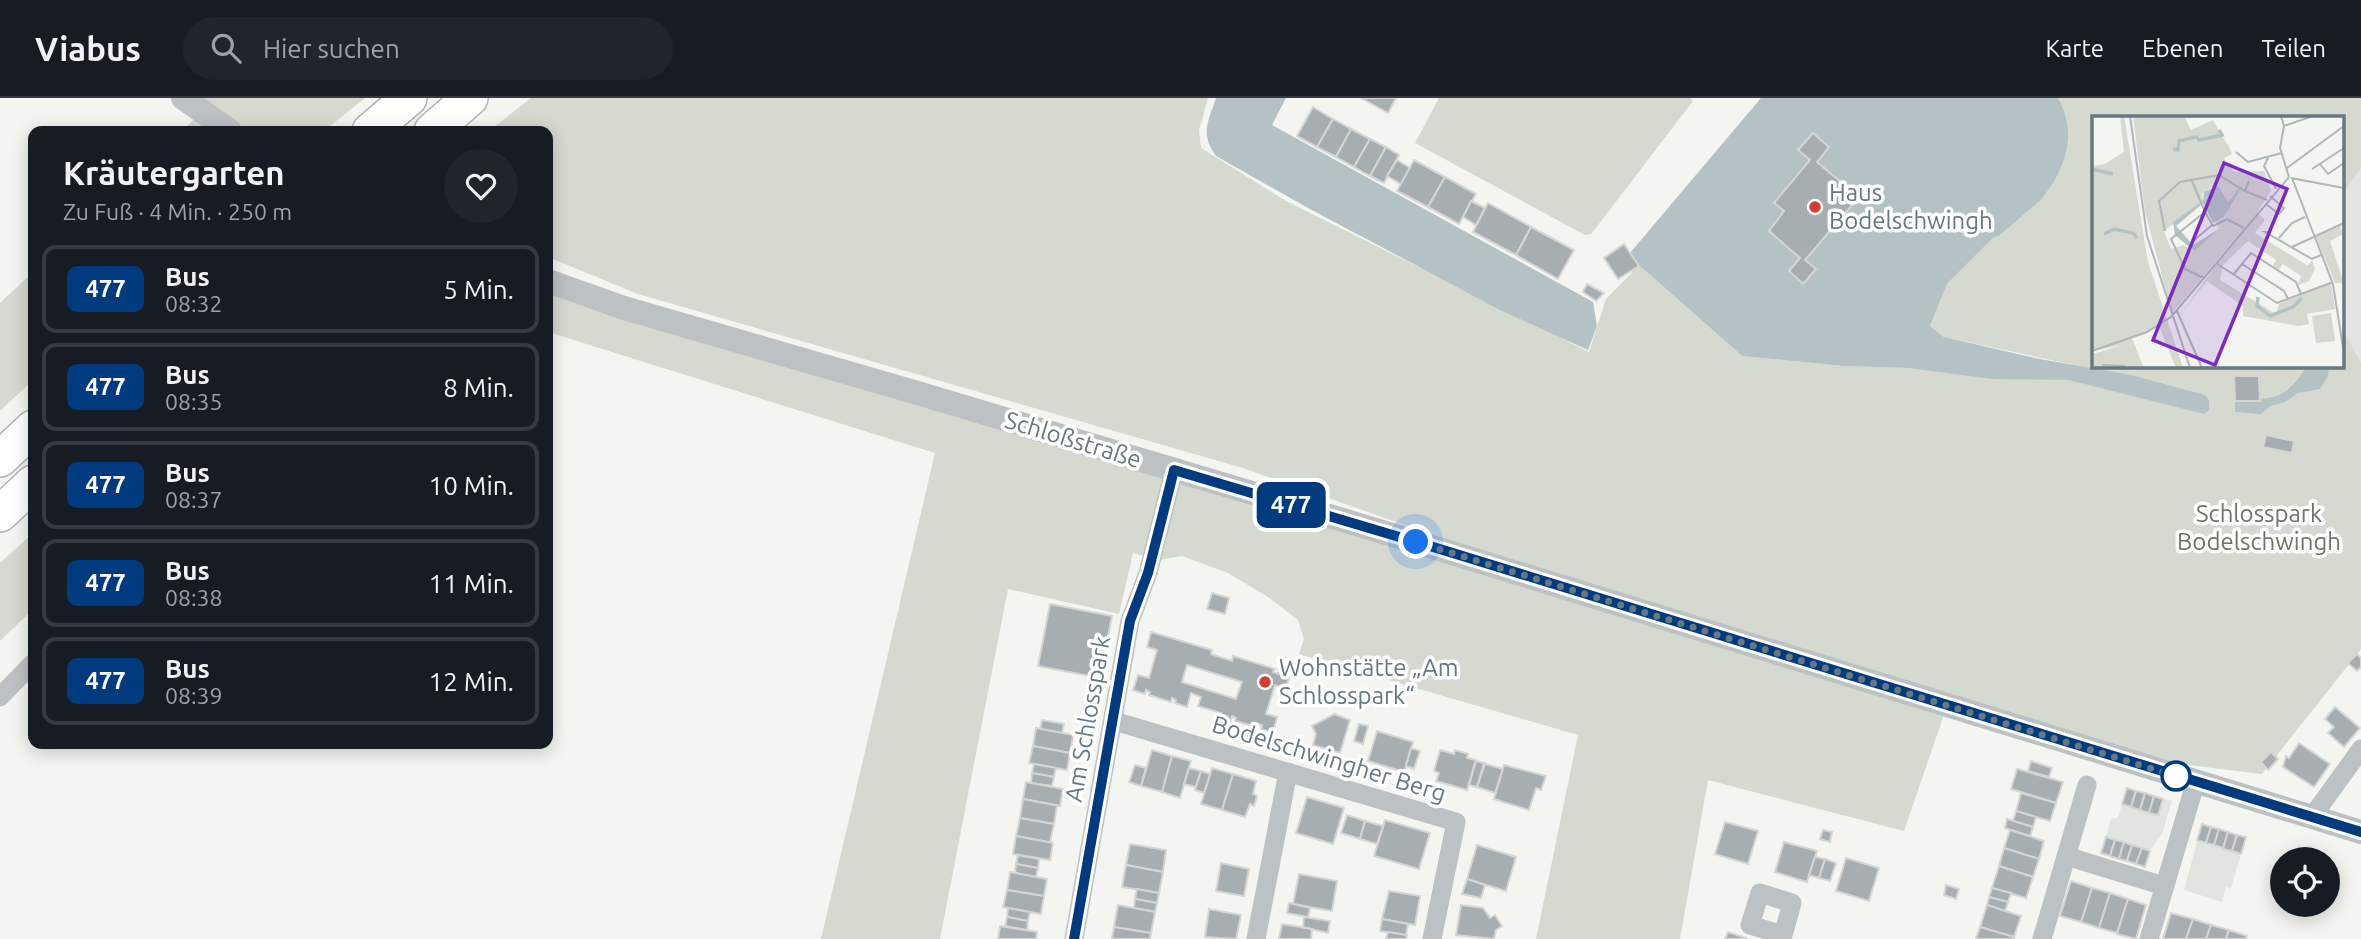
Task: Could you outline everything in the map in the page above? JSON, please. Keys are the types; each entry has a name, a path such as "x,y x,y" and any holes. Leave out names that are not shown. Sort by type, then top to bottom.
{"highway":[{"path":"376,126 409,98"},
{"path":"438,126 470,98"},
{"path":"0,459 28,433"},
{"path":"0,514 28,487"}],"street":[{"path":"183,98 223,126"},
{"name":"Schloßstraße","path":"553,283 624,308 1443,550 2361,832"},
{"name":"Am Schlosspark","path":"1074,939 1130,621 1148,573 1174,470"},
{"path":"0,697 28,668"},
{"name":"Bodelschwingher Berg","path":"1114,721 1456,822 1432,939"},
{"path":"2312,817 2361,749"},
{"path":"1256,939 1287,772"},
{"path":"2149,939 2196,781"},
{"path":"2042,939 2087,785"},
{"path":"2066,856 2164,886"}],"shaded area":[{"path":"1216,98 1286,98 1272,125 1593,302 1597,326 1588,350 1500,310 1216,156 1208,141 1207,128"},
{"path":"1761,98 2058,98 2068,125 2068,138 2062,165 2056,177 2040,201 1999,236 1993,238 1947,284 1930,326 1944,337 2040,359 2131,375 2205,395 2209,400 2209,410 2204,414 2069,380 1993,379 1908,368 1843,366 1742,356 1639,265 1630,253"},
{"path":"2361,168 2361,362 2344,332 2344,192"},
{"path":"2306,368 2329,368 2328,376 2320,389 2298,393 2285,402 2270,406 2261,414 2235,412 2235,401 2269,398 2285,392"},
{"path":"2127,788 2172,801 2162,834 2150,850 2145,867 2101,853 2111,819 2118,818"},
{"path":"2202,824 2246,837 2231,888 2226,887 2222,902 2184,890"}],"green space":[{"path":"183,98 365,98 330,126 187,126 201,112"},
{"name":"Schlosspark Bodelschwingh","path":"531,98 1208,98 1199,130 1201,148 1286,201 1589,352 1606,299 1639,265 1742,356 1843,366 2069,380 2107,372 1944,337 1930,326 1947,284 1993,238 1999,236 2040,201 2056,177 2062,165 2068,139 2068,125 2058,98 2361,98 2361,168 2344,192 2344,116 2092,116 2092,368 2344,368 2344,332 2361,362 2361,649 2262,774 2180,764 1947,706 1904,831 1708,780 1680,939 1536,939 1578,735 1299,654 1304,639 1298,620 1268,597 1228,573 1182,556 1159,560 1133,553 1119,614 1008,589 940,939 821,939 935,453 553,334 553,295 1700,629 1243,468 638,294 553,259 553,126 495,126"},
{"path":"1439,98 1690,98 1693,101 1591,234 1585,235 1415,143"},
{"path":"28,277 28,385 0,411 0,303"},
{"path":"28,538 28,614 0,641 0,563"}],"building":[{"path":"1361,98 1396,98 1388,113"},
{"path":"1313,107 1333,119 1317,147 1297,136"},
{"path":"1333,119 1351,129 1336,157 1317,147"},
{"path":"1351,129 1370,139 1354,167 1336,157"},
{"name":"Haus Bodelschwingh","path":"1813,133 1829,147 1817,162 1859,197 1805,260 1816,269 1803,284 1789,271 1800,258 1769,231 1784,211 1774,203 1810,160 1798,150"},
{"path":"1370,139 1386,147 1370,176 1354,167"},
{"path":"1386,147 1399,155 1384,183 1370,176"},
{"path":"1397,160 1410,168 1401,184 1387,176"},
{"path":"1414,160 1445,177 1428,207 1397,191"},
{"path":"1445,177 1476,194 1459,224 1428,207"},
{"path":"1471,201 1485,208 1476,225 1463,217"},
{"path":"1488,203 1531,227 1516,255 1473,232"},
{"path":"1531,227 1574,250 1558,279 1516,255"},
{"path":"1624,244 1639,266 1618,279 1604,258"},
{"path":"1587,284 1604,293 1596,301 1583,292"},
{"path":"2234,376 2259,376 2260,401 2235,401"},
{"path":"2266,435 2294,441 2292,453 2263,447"},
{"path":"1212,593 1229,598 1225,614 1207,609"},
{"path":"1050,604 1112,616 1100,678 1038,666"},
{"name":"Wohnstätte „Am Schlosspark“","path":"1151,632 1212,650 1211,654 1232,661 1233,656 1275,669 1273,672 1278,674 1279,670 1290,673 1286,689 1275,685 1266,714 1277,717 1273,733 1261,729 1262,725 1258,724 1257,727 1235,721 1236,718 1232,716 1231,720 1219,716 1221,713 1198,706 1201,697 1191,693 1187,707 1175,703 1176,700 1172,698 1171,702 1149,695 1150,692 1146,690 1145,694 1133,690 1138,675 1149,678 1157,650 1147,647","holes":["1187,665 1242,682 1236,699 1182,682"]},
{"path":"2357,654 2361,658 2361,667 2357,671 2348,663"},
{"path":"2335,707 2360,728 2344,747 2328,733 2334,727 2325,719"},
{"path":"1334,714 1350,720 1340,753 1313,745 1316,734 1312,726"},
{"path":"1042,720 1064,724 1062,733 1040,729"},
{"path":"1359,724 1368,726 1363,744 1354,741"},
{"path":"1036,728 1073,735 1070,753 1033,746"},
{"path":"1377,731 1413,742 1404,772 1368,761"},
{"path":"2299,743 2330,764 2314,787 2283,767 2286,756 2289,758"},
{"path":"1033,746 1070,753 1067,770 1029,763"},
{"path":"1411,748 1420,751 1414,769 1406,766"},
{"path":"1152,750 1172,756 1162,792 1141,786"},
{"path":"1440,750 1454,754 1455,750 1476,760 1467,790 1436,781 1439,773 1434,771"},
{"path":"2271,752 2278,759 2268,770 2261,762"},
{"path":"1172,756 1191,761 1180,798 1162,792"},
{"path":"1476,761 1484,763 1477,787 1469,785"},
{"path":"2031,761 2052,768 2049,777 2028,771"},
{"path":"1034,764 1056,768 1054,777 1032,773"},
{"path":"1485,764 1503,769 1495,793 1477,787"},
{"path":"1135,765 1146,768 1141,786 1129,782"},
{"path":"1504,765 1546,776 1541,790 1536,788 1529,810 1494,799"},
{"path":"1189,768 1201,771 1196,787 1184,784"},
{"path":"1212,768 1233,774 1222,810 1201,804"},
{"path":"2017,769 2063,782 2056,803 2011,789"},
{"path":"1201,771 1210,774 1204,793 1195,790"},
{"path":"1032,773 1054,777 1052,786 1031,783"},
{"path":"1233,774 1256,781 1253,794 1257,796 1254,806 1250,804 1245,817 1222,810"},
{"path":"1026,782 1063,789 1060,806 1023,799"},
{"path":"2127,788 2136,791 2131,807 2122,804"},
{"path":"2136,791 2145,793 2140,810 2131,807"},
{"path":"2021,793 2056,803 2050,821 2016,811"},
{"path":"2145,793 2154,796 2149,813 2140,810"},
{"path":"2154,796 2163,799 2158,815 2149,813"},
{"path":"1307,797 1344,808 1333,844 1296,833"},
{"path":"1023,799 1060,806 1057,806 1054,824 1020,818"},
{"path":"2016,811 2036,817 2033,827 2013,821"},
{"path":"1347,815 1365,821 1360,839 1341,833"},
{"path":"1020,818 1054,824 1050,842 1053,843 1016,836"},
{"path":"2007,819 2033,827 2030,836 2005,828"},
{"path":"1385,820 1430,833 1419,869 1374,856"},
{"path":"1365,821 1383,826 1377,844 1360,839"},
{"path":"1725,822 1758,831 1748,864 1715,854"},
{"path":"2202,824 2211,827 2206,843 2197,840"},
{"path":"2211,827 2219,829 2214,845 2206,843"},
{"path":"2219,829 2228,832 2223,848 2214,845"},
{"path":"1823,830 1832,832 1830,842 1820,839"},
{"path":"2010,830 2044,841 2039,859 2004,848"},
{"path":"2228,832 2237,835 2232,851 2223,849"},
{"path":"2237,835 2246,837 2241,854 2232,851"},
{"path":"1016,836 1053,843 1050,860 1013,854"},
{"path":"2106,837 2115,840 2110,856 2101,853"},
{"path":"2115,840 2124,842 2119,859 2110,856"},
{"path":"1784,842 1817,851 1807,882 1775,872"},
{"path":"2124,842 2132,845 2127,861 2119,859"},
{"path":"1130,844 1166,850 1163,872 1126,865"},
{"path":"1477,845 1516,857 1506,891 1467,879"},
{"path":"2132,845 2142,848 2136,864 2127,861"},
{"path":"2004,848 2039,859 2033,877 1999,866"},
{"path":"2142,848 2150,851 2145,867 2136,864"},
{"path":"1018,855 1039,859 1038,868 1016,864"},
{"path":"1815,857 1825,859 1819,878 1809,875"},
{"path":"1846,858 1879,868 1869,901 1836,891"},
{"path":"1825,859 1836,863 1830,881 1819,878"},
{"path":"1221,863 1249,869 1244,896 1216,891"},
{"path":"1016,864 1038,868 1036,877 1015,873"},
{"path":"1126,865 1163,872 1159,893 1122,887"},
{"path":"1999,866 2033,877 2026,898 1992,888"},
{"path":"1010,872 1047,879 1044,896 1007,890"},
{"path":"1299,874 1337,881 1332,911 1293,904"},
{"path":"1467,879 1485,885 1481,898 1462,894"},
{"path":"2071,881 2092,888 2081,922 2060,916"},
{"path":"1946,885 1959,889 1956,899 1944,895"},
{"path":"1992,888 2011,893 2008,902 1989,897"},
{"path":"2092,888 2110,893 2099,928 2081,922"},
{"path":"1137,889 1159,893 1157,903 1135,899"},
{"path":"1007,890 1044,896 1041,914 1003,907"},
{"path":"1389,891 1420,896 1415,925 1382,919"},
{"path":"2110,893 2128,899 2117,933 2099,928"},
{"path":"1989,897 2008,902 2005,911 1987,905"},
{"path":"1135,899 1157,903 1155,912 1134,908"},
{"path":"2128,899 2146,905 2136,939 2117,934"},
{"path":"1289,903 1310,908 1308,917 1287,913"},
{"path":"1118,905 1155,912 1151,933 1114,927"},
{"path":"1461,905 1483,908 1490,918 1495,915 1502,926 1496,930 1494,939 1456,935"},
{"path":"1987,905 2021,916 2014,937 1980,927"},
{"path":"1008,908 1030,912 1028,921 1007,917"},
{"path":"1209,909 1241,915 1236,939 1205,937"},
{"path":"2171,913 2193,919 2186,939 2163,939"},
{"path":"1007,917 1028,921 1027,930 1005,926"},
{"path":"1304,917 1330,921 1328,933 1303,927"},
{"path":"1382,919 1408,924 1406,935 1380,931"},
{"path":"2193,919 2211,925 2206,939 2186,939"},
{"path":"1282,924 1312,929 1311,939 1279,939"},
{"path":"2211,925 2229,930 2226,939 2206,939"},
{"path":"1000,926 1037,932 1036,939 998,939"},
{"path":"1114,927 1151,933 1150,939 1112,939"},
{"path":"1980,927 2014,937 2014,939 1976,939"},
{"path":"2229,930 2247,936 2246,939 2226,939"},
{"path":"1388,932 1407,935 1406,939 1386,939"},
{"path":"1728,932 1746,938 1725,939"}],"bus line":[{"name":"477","path":"1074,939 1130,621 1148,573 1174,470 2361,832"}],"place":[{"name":"Haus Bodelschwingh","path":"1815,207"},
{"name":"Wohnstätte „Am Schlosspark“","path":"1265,682"}],"route":[{"path":"1416,542 2176,776"}]}
